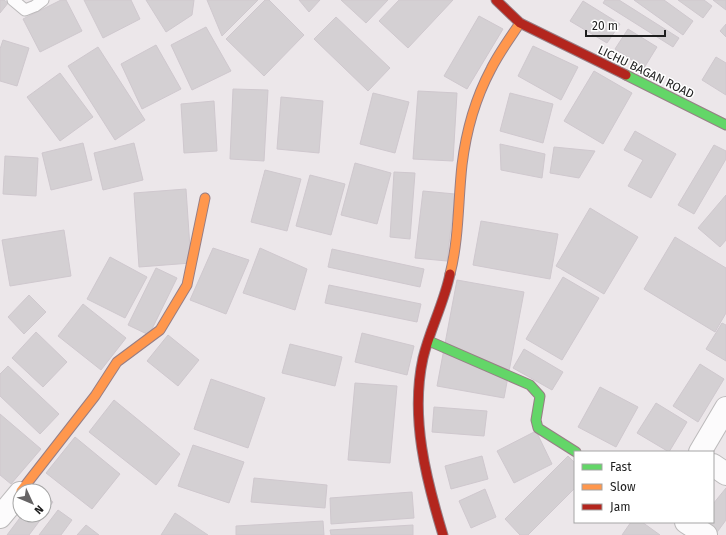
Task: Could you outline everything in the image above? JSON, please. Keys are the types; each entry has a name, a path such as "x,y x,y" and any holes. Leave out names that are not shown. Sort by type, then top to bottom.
{"street":[{"name":"LICHU BAGAN ROAD","path":"496,0 520,23 726,125"},
{"path":"443,535 431,496 423,459 419,409 423,360 452,268 457,234 462,164 468,131 475,106 487,76 520,23"},
{"path":"28,483 95,396 117,362 160,330 187,285 205,198"},
{"path":"429,341 530,385 540,396 536,420 538,428 574,451"},
{"path":"701,451 726,408"},
{"path":"714,466 726,474"},
{"path":"0,517 12,503"},
{"path":"688,523 706,535"}],"lane":[{"path":"13,0 25,10 35,6 43,0"}],"building":[{"path":"0,0 4,0 8,3 0,13"},
{"path":"61,0 66,0 82,31 40,52 23,19"},
{"path":"84,0 131,0 140,19 103,38"},
{"path":"146,0 194,0 192,15 166,32"},
{"path":"207,0 258,0 222,36"},
{"path":"265,0 269,0 304,35 264,76 226,39"},
{"path":"299,0 320,0 309,12"},
{"path":"341,0 388,0 366,23"},
{"path":"399,0 453,0 408,48 379,21"},
{"path":"605,0 619,0 679,38 673,47 603,3"},
{"path":"634,0 664,0 693,21 683,35"},
{"path":"678,0 704,0 712,6 703,18"},
{"path":"713,0 726,0 726,10"},
{"path":"583,1 620,24 607,43 570,21"},
{"path":"479,16 503,29 467,89 444,76"},
{"path":"336,17 390,68 368,91 314,39"},
{"path":"726,24 726,37 720,31"},
{"path":"206,27 231,71 192,90 171,45"},
{"path":"628,29 657,47 644,68 615,49"},
{"path":"3,40 29,48 17,86 0,81 0,49"},
{"path":"156,45 181,89 142,109 121,64"},
{"path":"533,46 578,67 561,100 518,76"},
{"path":"98,47 145,120 115,140 68,66"},
{"path":"716,57 726,63 726,95 702,80"},
{"path":"594,71 632,93 603,144 564,121"},
{"path":"60,73 93,117 60,141 27,97"},
{"path":"233,89 268,90 264,161 230,159"},
{"path":"418,91 457,93 453,161 413,159"},
{"path":"373,93 409,102 395,153 360,144"},
{"path":"510,93 553,104 543,143 500,131"},
{"path":"281,97 323,101 319,153 277,149"},
{"path":"214,101 217,151 184,153 181,104"},
{"path":"635,131 676,154 651,198 628,186 643,160 624,150"},
{"path":"83,143 92,180 51,190 42,153"},
{"path":"134,143 143,180 103,190 94,153"},
{"path":"500,144 545,154 542,178 501,170"},
{"path":"714,145 726,151 726,159 694,214 678,205"},
{"path":"554,147 595,151 579,178 550,173"},
{"path":"5,156 38,158 36,196 3,194"},
{"path":"355,163 391,173 377,224 341,215"},
{"path":"265,170 301,179 287,231 251,222"},
{"path":"394,172 415,173 410,239 390,237"},
{"path":"310,175 345,184 331,235 296,226"},
{"path":"186,189 191,263 139,267 134,193"},
{"path":"423,191 455,194 447,261 415,258"},
{"path":"726,195 726,240 720,247 698,228"},
{"path":"590,208 638,237 604,294 556,266"},
{"path":"481,221 558,234 550,279 473,265"},
{"path":"64,230 71,276 10,286 2,240"},
{"path":"675,237 726,268 726,313 715,332 644,289"},
{"path":"213,248 249,260 226,314 190,300"},
{"path":"260,248 307,269 295,310 243,293"},
{"path":"332,249 424,269 420,287 328,267"},
{"path":"110,257 147,277 125,318 87,299"},
{"path":"156,268 177,278 149,335 128,325"},
{"path":"563,277 599,298 562,360 526,339"},
{"path":"457,280 524,292 504,398 437,386"},
{"path":"329,285 421,304 417,322 325,303"},
{"path":"29,295 46,312 24,334 8,317"},
{"path":"83,304 126,338 101,370 58,336"},
{"path":"722,323 726,325 726,361 706,349"},
{"path":"36,332 67,362 43,387 12,358"},
{"path":"362,333 414,346 407,375 355,362"},
{"path":"168,335 199,360 178,386 147,361"},
{"path":"290,344 342,357 335,386 282,373"},
{"path":"524,349 563,372 552,390 513,368"},
{"path":"700,364 724,379 698,422 673,406"},
{"path":"8,366 59,414 40,434 0,396 0,374"},
{"path":"211,379 265,398 248,448 194,429"},
{"path":"355,383 397,386 390,463 348,460"},
{"path":"600,387 638,407 616,447 578,427"},
{"path":"114,400 180,454 156,485 89,432"},
{"path":"656,403 687,422 670,451 637,433"},
{"path":"434,407 487,411 484,436 432,432"},
{"path":"0,414 41,449 11,484 0,475"},
{"path":"536,431 552,464 514,483 497,451"},
{"path":"75,437 120,474 92,509 46,473"},
{"path":"193,445 244,462 229,503 178,486"},
{"path":"482,456 488,479 451,489 445,466"},
{"path":"568,456 574,462 574,489 528,535 520,535 505,519"},
{"path":"254,478 327,485 325,508 251,502"},
{"path":"726,488 726,520 715,535 700,523 714,523 714,503"},
{"path":"485,489 496,517 471,528 459,501"},
{"path":"412,492 414,518 331,524 330,498"},
{"path":"58,510 72,520 61,535 39,535 48,523 52,523 52,518"},
{"path":"175,513 208,535 161,535"},
{"path":"323,521 324,535 236,535 236,526"},
{"path":"16,523 38,523 29,535 7,535"},
{"path":"630,523 643,523 660,535 622,535"},
{"path":"86,525 99,535 77,535"},
{"path":"413,525 413,535 331,535 330,530"}],"traffic: fast":[{"path":"626,75 726,125"},
{"path":"429,341 530,385 540,396 536,420 538,428 574,451"}],"traffic: slow":[{"path":"450,274 457,234 462,165 472,116 485,80 501,51 520,23"},
{"path":"27,483 95,396 117,362 160,330 187,285 205,198"}],"traffic: jam":[{"path":"496,0 520,23 626,75"},
{"path":"443,535 426,470 419,425 418,403 419,380 423,358 450,274"}]}
